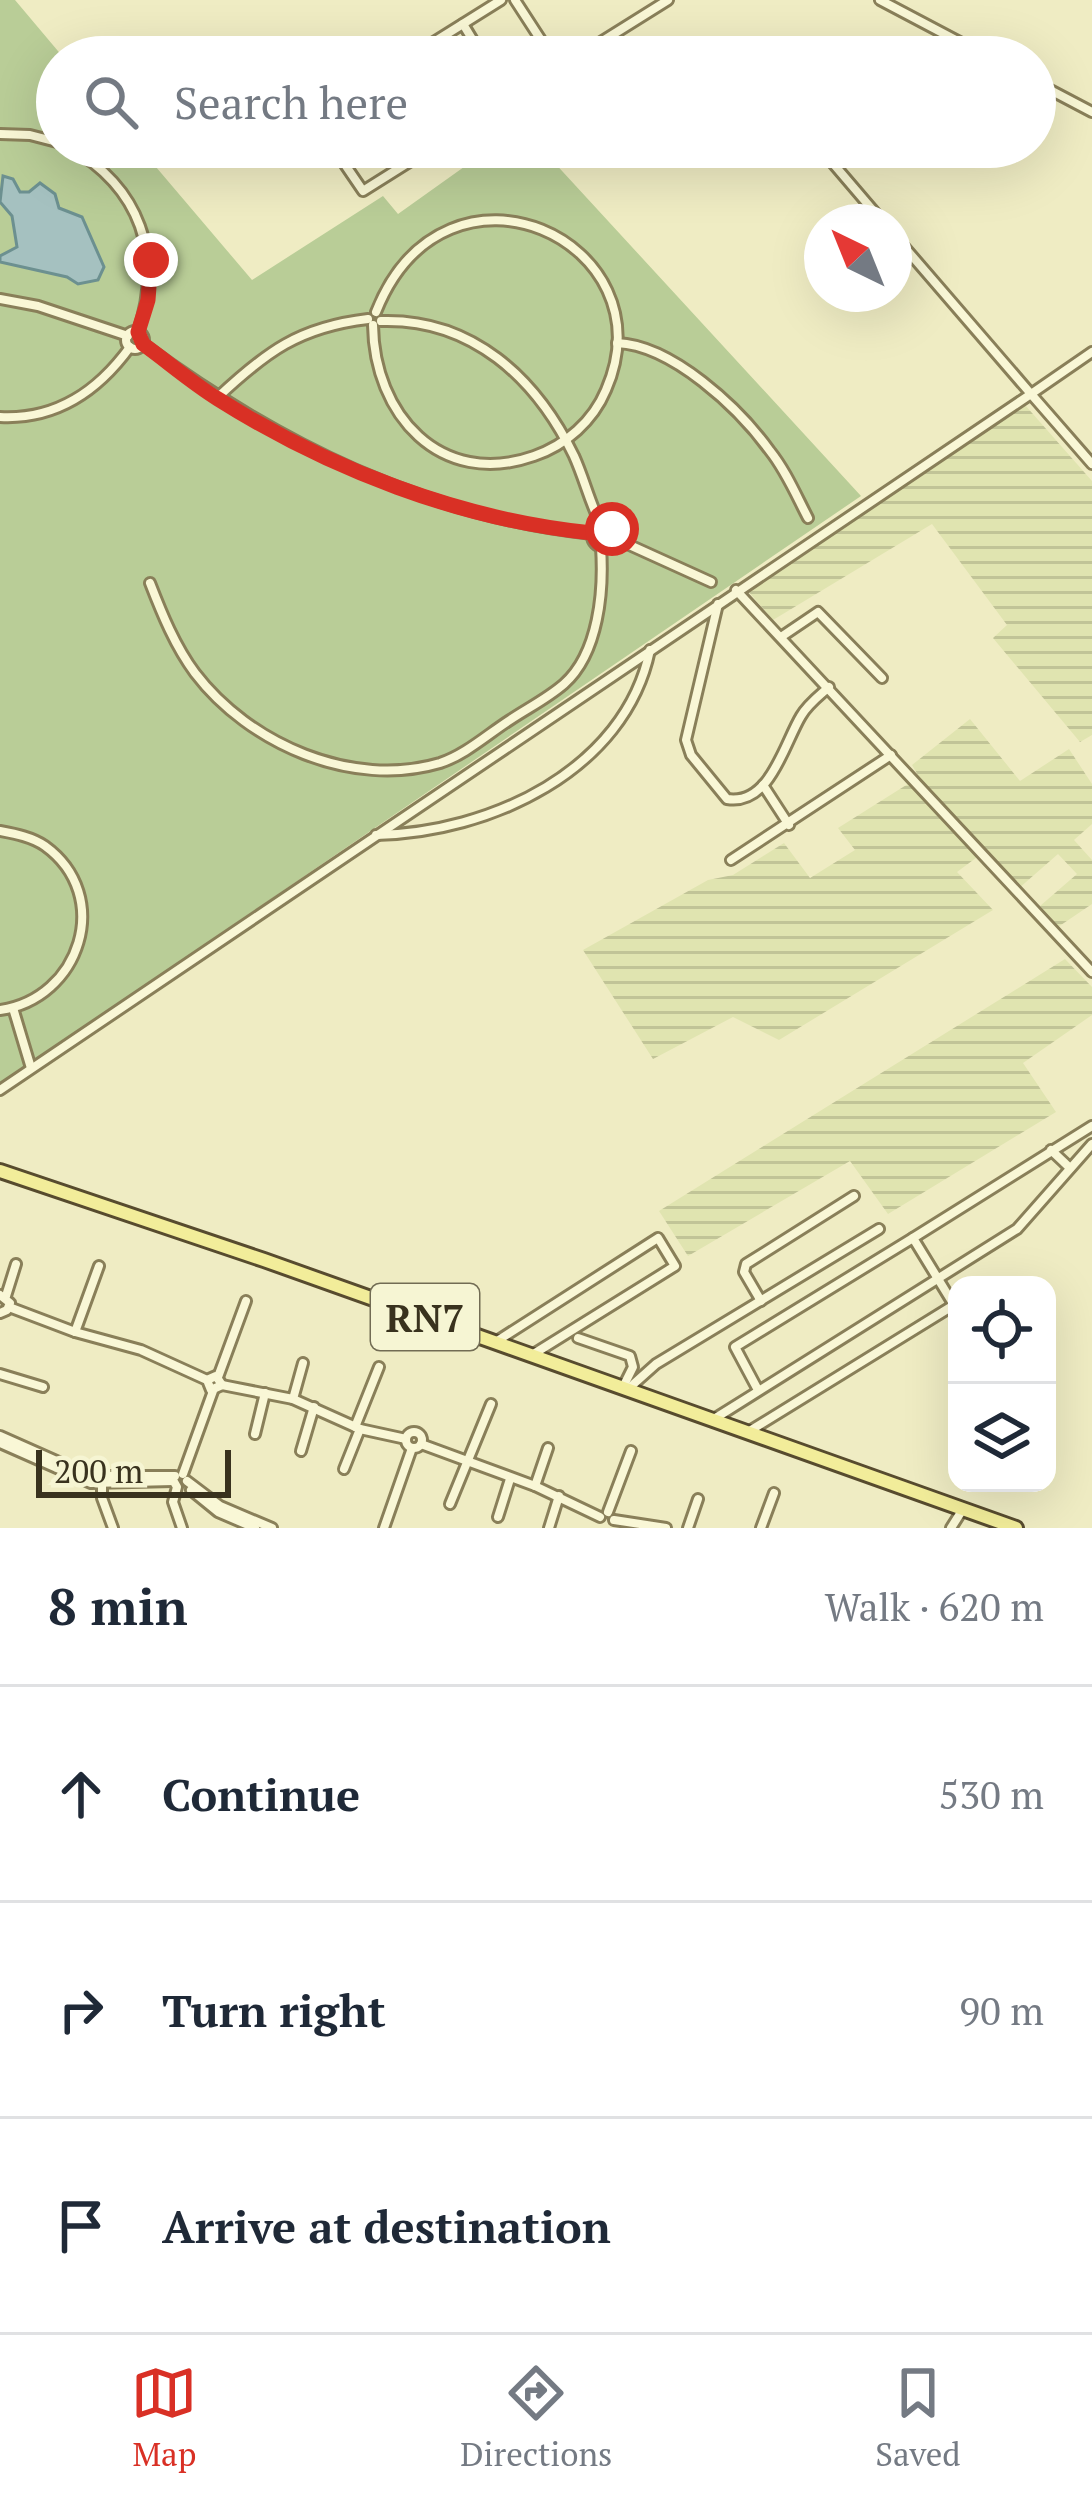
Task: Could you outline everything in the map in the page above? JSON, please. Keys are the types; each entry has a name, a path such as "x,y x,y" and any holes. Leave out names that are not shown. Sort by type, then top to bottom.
{"main road":[{"name":"RN7","path":"0,1171 1016,1528"}],"street":[{"path":"444,36 501,0"},
{"path":"515,0 538,36"},
{"path":"611,36 668,0"},
{"path":"880,0 948,36"},
{"path":"463,24 470,36"},
{"path":"1056,93 1092,112"},
{"path":"0,134 36,136"},
{"path":"0,417 36,415 65,406 104,380 138,332 151,283 147,241 116,186 100,168"},
{"path":"347,168 363,191 400,168"},
{"path":"837,168 868,204"},
{"path":"513,221 562,239 588,262 612,308 617,343 603,398 566,440 532,458 494,464 439,450 408,428 386,397 374,360 374,320 392,277 428,240 460,225 513,221"},
{"path":"912,256 1092,464"},
{"path":"0,299 38,306 138,349 143,344"},
{"path":"217,398 264,355 298,335 338,322 406,320 439,327 500,358 529,385 566,440 601,525 612,529 614,538 601,547 592,533"},
{"path":"138,332 143,344 217,398 329,457 452,506 547,529 592,533 601,525"},
{"path":"617,343 662,357 732,406 772,453 808,518"},
{"path":"0,1090 1092,352"},
{"path":"614,538 711,582"},
{"path":"150,583 195,672 231,709 259,729 299,752 337,765 371,770 423,766 458,754 558,689 576,671 598,611 601,547"},
{"path":"736,590 1092,972"},
{"path":"718,603 687,727 687,748 727,799 744,799 763,785 802,715 829,687"},
{"path":"781,637 818,612 881,678"},
{"path":"375,835 448,829 494,814 542,790 610,730 645,676 651,649"},
{"path":"731,860 891,755"},
{"path":"763,785 789,825"},
{"path":"0,831 27,837 59,858 75,881 84,927 67,972 50,989 0,1010"},
{"path":"14,1008 31,1068"},
{"path":"758,1390 735,1346 1092,1126"},
{"path":"714,1419 1017,1229 1092,1144"},
{"path":"1051,1150 1070,1168"},
{"path":"761,1300 744,1272 746,1264 854,1196"},
{"path":"626,1388 656,1364 879,1229"},
{"path":"495,1342 658,1238 675,1266 532,1355"},
{"path":"748,1432 954,1305 913,1238"},
{"path":"16,1264 3,1296 4,1310 141,1350 218,1384 314,1406 357,1428 535,1486 606,1521 662,1528"},
{"path":"75,1332 99,1265"},
{"path":"182,1528 173,1502 246,1301"},
{"path":"578,1338 630,1357 633,1367 626,1388"},
{"path":"292,1399 304,1363"},
{"path":"344,1469 379,1367"},
{"path":"0,1373 43,1387"},
{"path":"255,1434 265,1393"},
{"path":"450,1504 491,1404"},
{"path":"301,1451 314,1406"},
{"path":"0,1440 102,1482 180,1481 220,1506 272,1528"},
{"path":"384,1528 413,1444"},
{"path":"535,1486 548,1448"},
{"path":"606,1521 631,1450"},
{"path":"498,1516 510,1479"},
{"path":"180,1481 218,1512 255,1528"},
{"path":"102,1482 112,1528"},
{"path":"760,1528 774,1493"},
{"path":"549,1528 560,1496"},
{"path":"688,1528 698,1499"},
{"path":"951,1528 963,1509"},
{"path":"973,1528 986,1517"}],"green space":[{"path":"0,0 15,0 45,36 36,36 36,168 157,168 252,280 383,196 398,214 463,168 559,168 861,496 0,1084"},
{"path":"1025,405 1092,481 1092,735 1080,742 993,638 1007,625 932,524 773,620 748,591"},
{"path":"970,719 1020,781 1069,749 1092,784 1092,824 1074,840 1092,860 1092,904 1058,927 1040,906 1077,874 1058,854 1018,889 984,852 957,872 993,910 779,1040 733,1017 653,1059 583,950 708,880 733,875 784,843 810,878 855,850 838,828 919,777 912,765"},
{"path":"1065,959 1092,987 1092,1015 1023,1063 1056,1112 888,1214 850,1161 688,1256 659,1211"}],"water":[{"path":"3,176 13,179 20,192 29,192 40,183 55,194 59,208 82,217 104,267 98,280 78,284 67,277 0,262 0,256 17,247 12,216 0,202"}],"route":[{"path":"151,260 148,300 138,332 143,344 217,398 329,457 452,506 547,529 592,533 604,525 612,529"}]}
